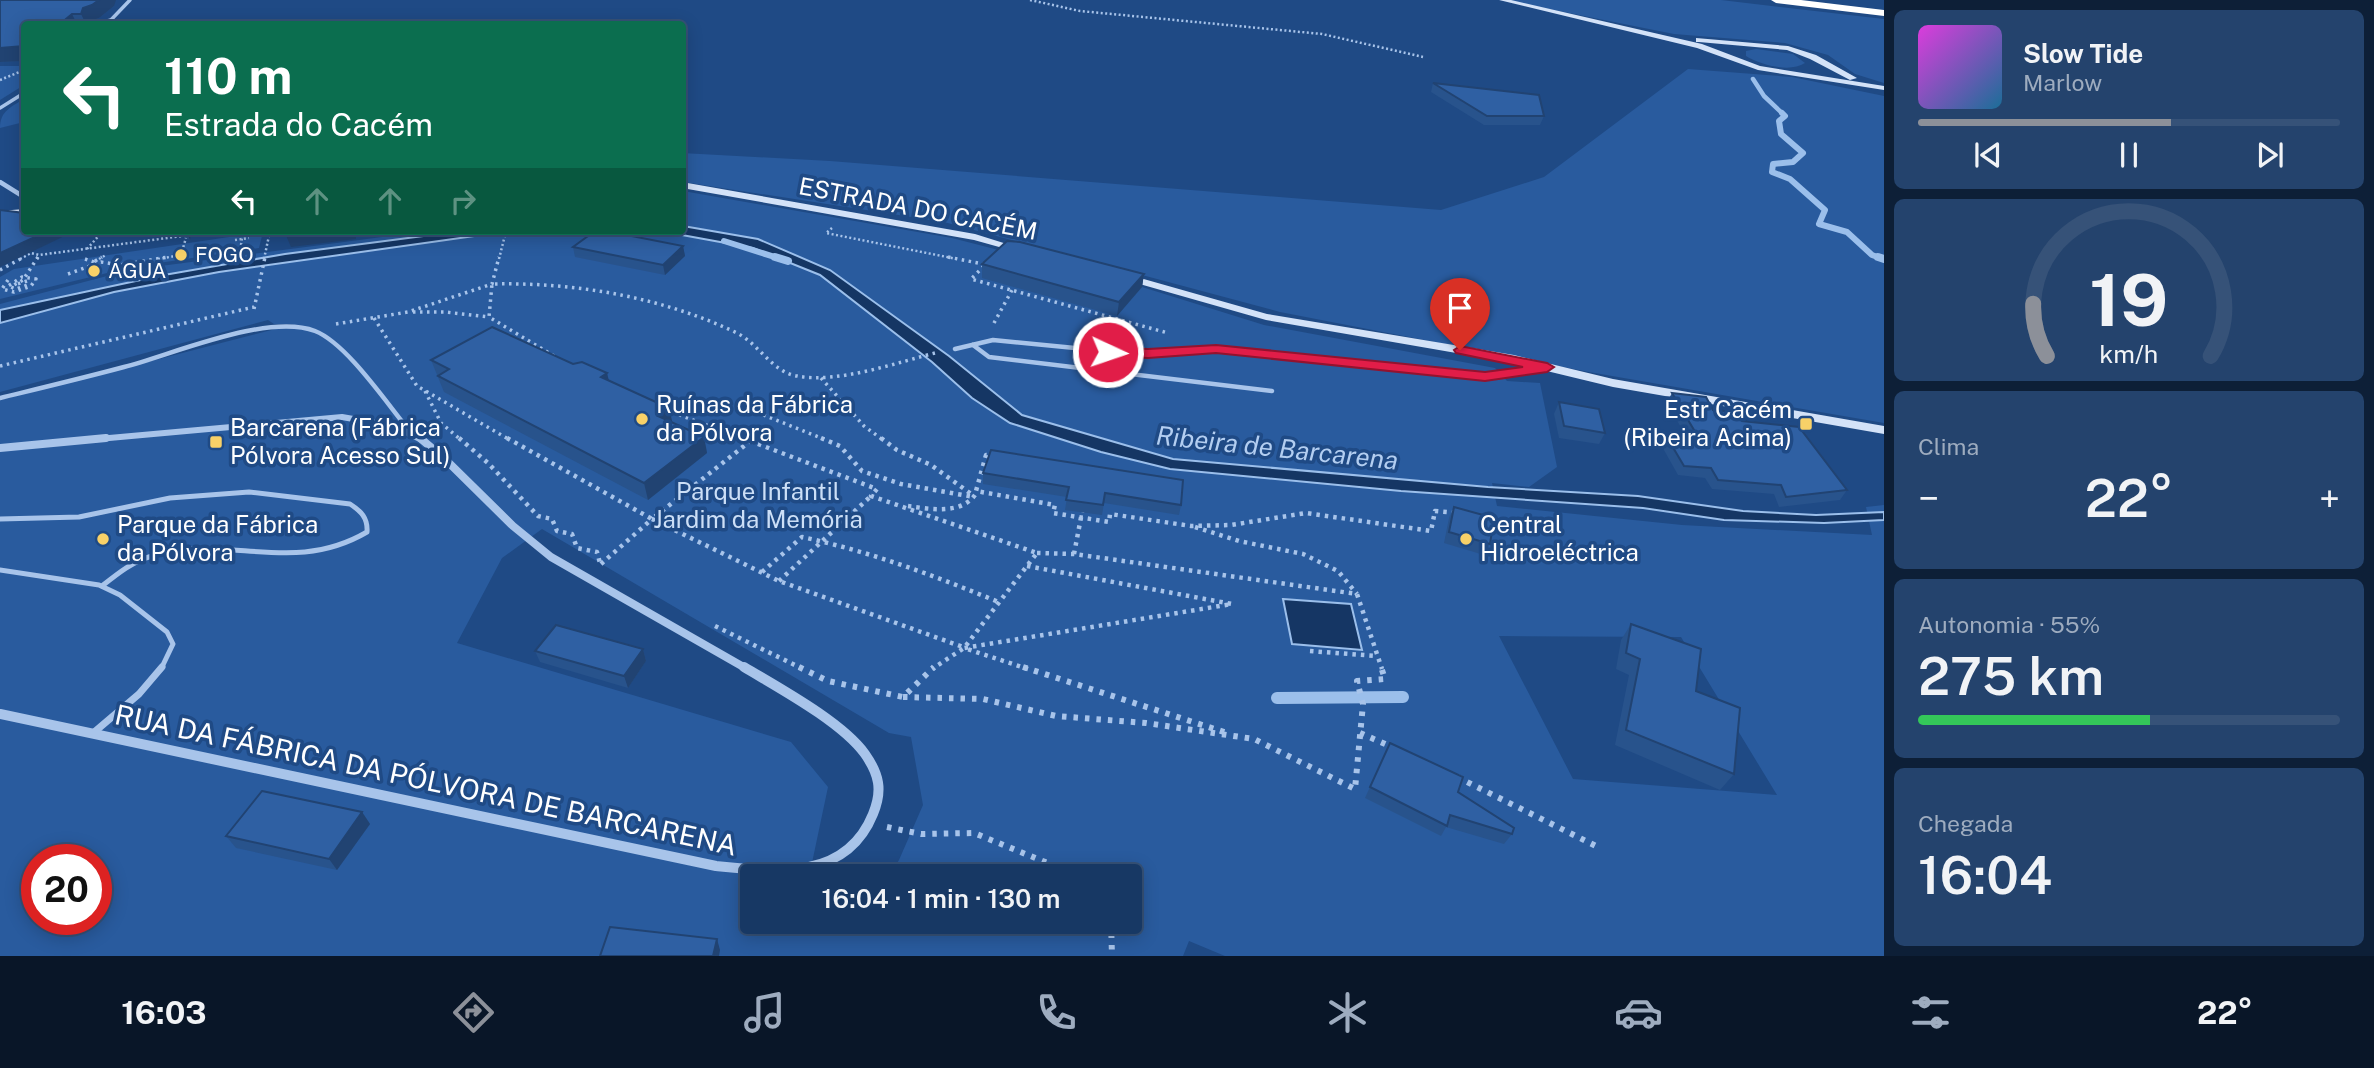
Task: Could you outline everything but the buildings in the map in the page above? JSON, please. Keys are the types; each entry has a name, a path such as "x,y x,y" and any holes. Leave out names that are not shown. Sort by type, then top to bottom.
{"highway":[{"path":"1776,0 1884,13"},
{"path":"1847,0 1884,4"}],"street":[{"path":"111,21 130,0"},
{"path":"1502,0 1658,36 1747,64 1884,88"},
{"path":"1658,36 1788,48 1813,57 1860,83"},
{"path":"1731,57 1727,53 1728,47 1748,43"},
{"path":"1784,72 1819,70 1822,64 1813,57"},
{"path":"0,108 21,95"},
{"path":"0,182 21,195"},
{"name":"ESTRADA DO CACÉM","path":"686,186 975,237 1037,254"},
{"path":"0,214 21,212"},
{"path":"1116,274 1266,317 1514,359 1636,387 1884,430"},
{"name":"RUA DA FÁBRICA DA PÓLVORA DE BARCARENA","path":"0,448 342,417 384,423 414,435 426,442 512,525 563,565 740,665 842,730 869,755 878,775 879,801 863,836 838,857 809,870 776,872 716,866 0,714"}],"lane":[{"path":"105,21 113,19"},
{"path":"0,398 251,330 293,325 311,330 340,347 414,435"},
{"path":"955,349 993,340 1126,353 1216,349 1485,376 1547,367"},
{"path":"973,345 989,357 1272,391"},
{"path":"0,519 79,517 195,494 249,492 351,504 362,512 368,523 367,532 356,541 326,553 163,553 120,571 102,586"},
{"path":"0,570 102,586 120,596 167,632 173,644 160,673 92,734"}],"path":[{"path":"1030,0 1080,11 1322,34 1423,57"},
{"path":"0,80 21,71"},
{"path":"87,249 99,235"},
{"path":"23,252 39,255 197,235"},
{"path":"241,245 242,235"},
{"path":"251,330 270,235"},
{"path":"489,317 492,284 505,235"},
{"path":"85,258 94,263 108,261 120,265 181,255 186,237"},
{"path":"235,240 249,238"},
{"path":"0,270 40,248"},
{"path":"8,280 2,289 8,291 29,288 35,284 36,279 28,276 18,278 8,286 20,288 28,285 25,279 39,255"},
{"path":"68,274 106,255"},
{"path":"94,263 94,272"},
{"path":"984,266 971,279 1178,335"},
{"path":"311,330 408,312 492,284 549,284 585,289 683,312 746,337 775,365 791,376 821,378 955,349"},
{"path":"983,342 1012,290"},
{"path":"0,366 254,307"},
{"path":"408,312 445,312 489,317 555,357"},
{"path":"374,318 417,386 580,481 779,581 964,648 1239,737"},
{"path":"821,378 864,426 897,450 930,465 975,494"},
{"path":"425,391 441,423 488,463 538,516 552,519 557,531 572,534 577,548 597,552 601,564 613,571"},
{"path":"688,402 697,405 727,404 764,413 842,444 862,471 901,484 1055,505 1053,513 1109,522 1110,514 1191,526 1231,526 1306,513 1431,531 1435,511 1469,515"},
{"path":"661,407 877,489 779,581"},
{"path":"601,564 652,519 750,442"},
{"path":"900,505 933,509 968,503 975,494 986,455 999,457"},
{"path":"871,496 1037,553 1074,554 1357,594"},
{"path":"1074,554 1085,498"},
{"path":"709,624 828,681 903,697 983,699 1056,716 1146,723 1254,739 1355,789 1363,704 1357,681 1385,679 1357,594 1338,571 1303,554 1239,541 1191,526"},
{"path":"762,572 802,537 845,546 908,565 1001,603"},
{"path":"903,697 928,671 964,648 1037,553"},
{"path":"964,648 1232,604 1027,566"},
{"path":"1310,651 1377,656"},
{"path":"1360,733 1396,749"},
{"path":"1455,776 1598,847"},
{"path":"869,823 921,834 974,833 1049,864"},
{"path":"1111,934 1112,956"}],"green space":[{"path":"1504,0 1721,0 1884,19 1884,83 1855,74 1828,55 1785,43 1674,34"},
{"path":"1756,49 1793,54 1805,63 1784,68 1746,56 1746,51"},
{"path":"0,66 21,66 21,87 0,100"},
{"path":"1688,69 1792,77 1884,96 1884,423 1589,372 1280,312 944,222 686,182 686,153 830,161 1441,210 1544,177"},
{"path":"21,101 21,123 0,128 4,113"},
{"name":"Parque Infantil Jardim da Memória","path":"686,192 952,238 1142,287 1264,325 1495,368 1507,381 1540,383 1557,467 1529,487 1492,483 1497,506 1682,525 1872,535 1866,507 1884,505 1884,956 1225,956 1189,941 1183,956 0,956 0,400 295,324 274,324 268,320 0,392 0,304 130,270 397,235 686,235","holes":["542,529 889,733 911,737 923,805 896,864 1142,864 1142,934 740,934 740,864 812,864 828,787 791,742 457,643 502,558","1499,636 1681,637 1777,795 1573,779"]},
{"path":"243,235 262,235 259,248 132,267 0,299 0,277 14,269"}],"shaded area":[{"path":"686,227 758,239 830,270 949,356 1022,415 1173,459 1488,487 1638,496 1743,511 1816,515 1884,512 1884,520 1824,523 1724,520 1643,508 1401,491 1170,469 1101,452 1010,423 972,398 932,362 820,275 753,248 682,235 686,235"},
{"path":"431,235 482,235 219,272 114,292 0,323 0,310 164,275 285,254"},
{"path":"1283,599 1351,604 1362,650 1292,644"}],"waterway":[{"path":"1753,79 1764,96 1784,115"},
{"path":"1784,115 1779,121 1781,134 1803,153 1793,162 1773,164 1772,172 1790,179 1825,210 1819,224 1847,232 1872,255 1883,259"},
{"name":"Ribeira de Barcarena","path":"724,241 781,259"},
{"name":"Ribeira de Barcarena","path":"775,257 788,261"},
{"path":"1878,257 1884,259"},
{"path":"1277,698 1403,697"}],"place":[{"name":"FOGO","path":"181,255"},
{"name":"ÁGUA","path":"94,271"},
{"name":"Ruínas da Fábrica da Pólvora","path":"642,419"},
{"name":"Estr Cacém (Ribeira Acima)","path":"1806,424"},
{"name":"Barcarena (Fábrica Pólvora Acesso Sul)","path":"216,442"},
{"name":"Parque da Fábrica da Pólvora","path":"103,539"},
{"name":"Central Hidroeléctrica","path":"1466,539"}],"route":[{"path":"1108,352 1148,354 1216,349 1413,371 1485,376 1507,375 1547,367 1460,350"}]}
